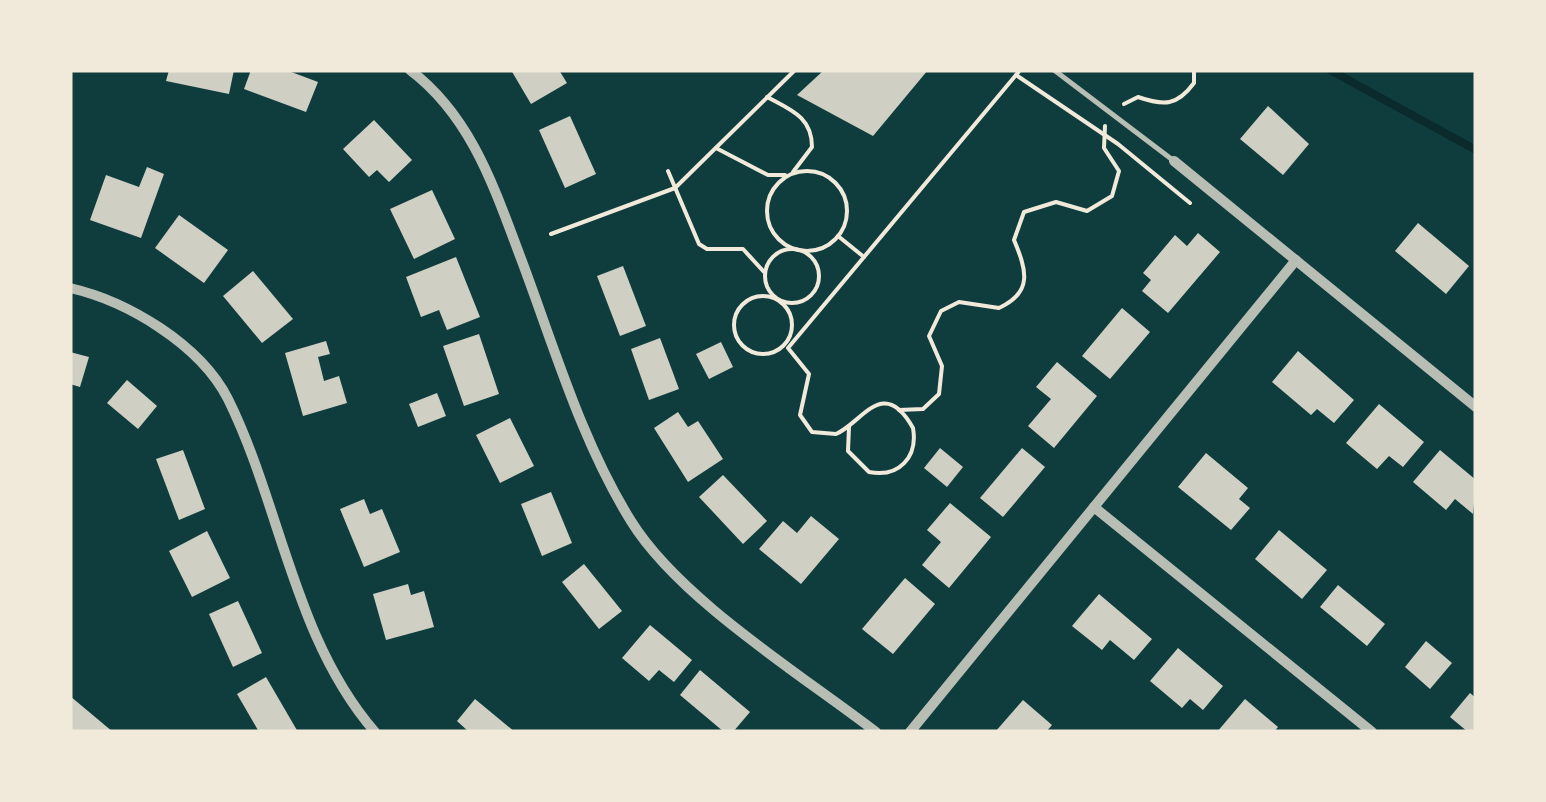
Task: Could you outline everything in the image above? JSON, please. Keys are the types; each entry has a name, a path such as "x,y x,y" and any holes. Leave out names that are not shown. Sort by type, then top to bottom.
{"street":[{"path":"410,70 434,88 485,164 597,454 632,522 676,578 876,732"},
{"path":"1174,160 1476,407"},
{"path":"910,732 1296,260"},
{"path":"70,288 106,296 174,336 226,396 326,658 374,732"},
{"path":"1094,507 1372,732"}],"lane":[{"path":"1054,70 1174,160"}],"path":[{"path":"551,234 675,188 795,70"},
{"path":"1102,136 1129,97 1174,103 1194,84 1194,70"},
{"path":"767,97 801,115 812,135 808,158 772,190 766,215 777,240 800,250 818,267 818,285 799,303 762,296 752,298 735,319 737,338 750,351 788,348 1018,72 1190,203"},
{"path":"788,348 809,374 800,403 805,424 812,432 831,436 849,427 864,409 876,405 898,410 923,408 939,394 942,366 929,336 941,311 959,302 999,308 1018,297 1026,270 1014,240 1024,212 1032,206 1056,202 1087,211 1112,196 1119,171 1102,136"},
{"path":"716,148 768,175 818,172 840,187 847,212 838,236 828,246 781,251 764,272"},
{"path":"668,170 699,244 715,250 744,249 764,272 767,290 781,302 792,326 778,349"},
{"path":"838,236 864,257"},
{"path":"849,427 846,439 853,460 869,472 890,473 907,462 915,440 914,428 898,410"}],"building":[{"path":"169,70 234,70 229,94 166,81"},
{"path":"251,70 286,70 318,82 306,112 244,89"},
{"path":"511,70 559,70 567,83 531,104"},
{"path":"824,70 928,70 873,136 797,95"},
{"path":"1268,106 1309,144 1283,175 1240,139"},
{"path":"570,116 596,174 565,188 539,130"},
{"path":"374,120 412,160 389,182 377,170 369,177 343,149"},
{"path":"147,167 164,174 141,238 90,220 106,175 139,187"},
{"path":"432,190 455,239 414,259 390,209"},
{"path":"179,215 228,250 204,283 155,248"},
{"path":"1418,223 1469,266 1446,294 1395,251"},
{"path":"1198,233 1220,252 1168,313 1142,291 1151,280 1143,273 1175,235 1187,246"},
{"path":"456,257 480,317 447,330 439,310 421,317 406,277"},
{"path":"623,266 646,326 620,336 597,276"},
{"path":"253,271 293,319 262,343 223,296"},
{"path":"1122,308 1150,332 1110,379 1082,356"},
{"path":"479,334 499,394 464,406 443,346"},
{"path":"660,338 679,389 649,400 631,349"},
{"path":"326,341 330,354 318,357 324,381 339,376 347,403 303,416 285,353"},
{"path":"721,342 733,367 709,379 696,354"},
{"path":"1298,351 1354,400 1334,423 1317,409 1311,415 1272,382"},
{"path":"70,352 89,357 80,387 70,384"},
{"path":"1057,362 1097,396 1054,448 1028,426 1051,399 1036,387"},
{"path":"127,380 157,406 138,429 107,403"},
{"path":"437,393 446,416 418,427 409,404"},
{"path":"1379,404 1424,442 1403,467 1389,456 1377,469 1346,443"},
{"path":"678,412 688,427 698,421 723,459 688,482 654,428"},
{"path":"510,418 534,466 500,483 476,435"},
{"path":"940,448 963,467 947,487 924,468"},
{"path":"1022,448 1045,467 1003,517 980,498"},
{"path":"183,450 205,509 179,520 156,459"},
{"path":"1440,450 1476,480 1473,514 1455,499 1446,510 1413,482"},
{"path":"1206,453 1248,488 1239,499 1250,508 1231,530 1178,487"},
{"path":"723,475 767,521 743,544 699,497"},
{"path":"551,492 572,543 542,556 521,504"},
{"path":"364,499 370,514 382,509 400,552 364,567 340,509"},
{"path":"950,503 991,537 949,588 922,565 941,542 927,530"},
{"path":"811,516 839,539 801,584 759,549 783,521 797,533"},
{"path":"1279,530 1327,570 1302,599 1255,559"},
{"path":"207,531 230,578 192,597 169,551"},
{"path":"584,564 622,611 599,629 562,582"},
{"path":"905,578 935,604 893,654 862,629"},
{"path":"408,584 411,595 424,591 434,627 386,640 373,594"},
{"path":"1338,585 1385,624 1367,646 1320,607"},
{"path":"1099,594 1152,639 1134,660 1110,640 1102,650 1072,626"},
{"path":"238,601 262,653 233,667 209,614"},
{"path":"650,625 692,660 674,682 659,670 649,681 622,658"},
{"path":"1426,641 1452,663 1430,689 1405,667"},
{"path":"1178,648 1223,686 1203,710 1190,699 1182,708 1150,681"},
{"path":"700,670 750,712 733,732 724,732 680,695"},
{"path":"266,677 298,732 259,732 237,694"},
{"path":"1470,693 1476,698 1476,732 1468,732 1450,717"},
{"path":"70,696 113,732 70,732"},
{"path":"475,699 515,732 469,732 457,721"},
{"path":"1245,699 1278,727 1274,732 1217,732"},
{"path":"1023,700 1052,725 1046,732 995,732"}],"waterway":[{"path":"1330,70 1476,150"}]}
